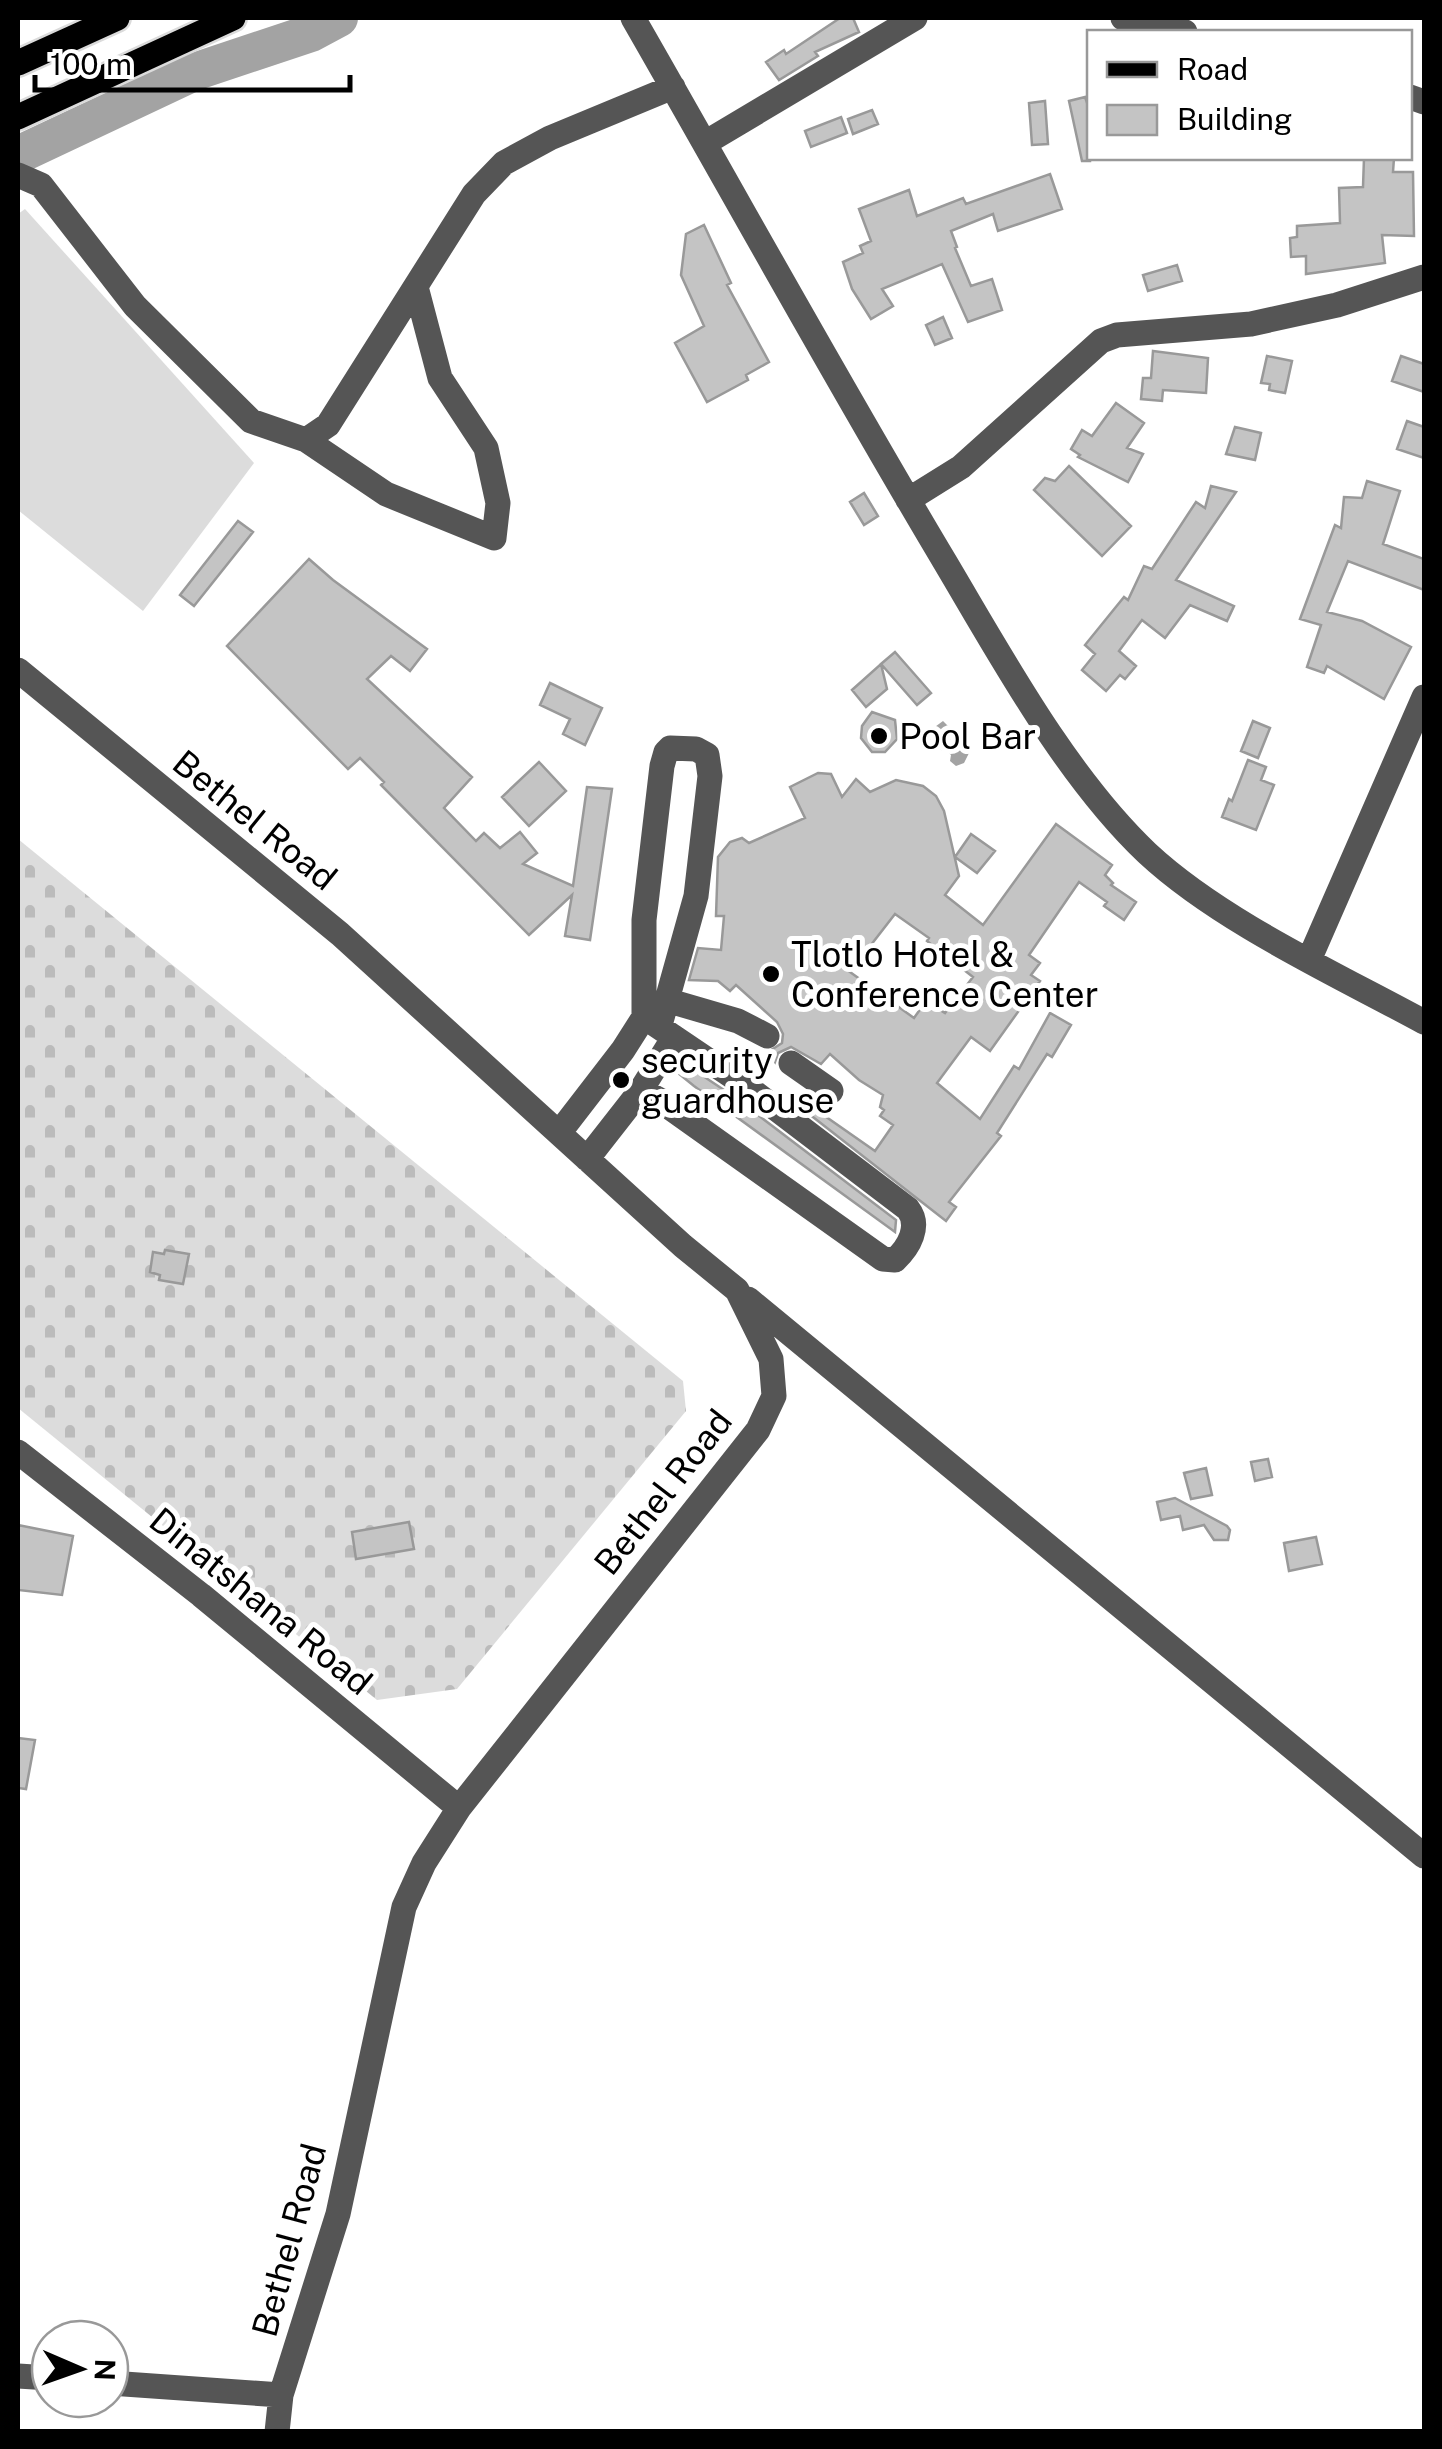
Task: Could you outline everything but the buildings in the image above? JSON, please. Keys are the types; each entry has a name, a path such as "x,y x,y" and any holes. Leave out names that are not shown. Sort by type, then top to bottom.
{"main road":[{"path":"18,63 117,18"},
{"path":"18,117 233,18"}],"street":[{"path":"633,18 908,500 1002,658 1086,784 1146,852 1183,884 1309,960 1424,1022"},
{"path":"705,143 916,18"},
{"path":"1122,18 1176,30"},
{"path":"306,440 328,425 474,194 504,163 550,138 673,87"},
{"path":"18,175 42,186 135,306 251,421 306,440 386,494 494,538 498,503 486,448 440,378 416,287"},
{"path":"908,500 961,467 1101,341 1117,335 1252,324 1336,305 1424,278"},
{"name":"Bethel Road","path":"18,670 340,934 736,1290 771,1359 774,1396 758,1430 459,1808 424,1863 404,1906 338,2214 281,2395 277,2432"},
{"path":"1309,960 1424,698"},
{"path":"587,1159 641,1090 661,1020 696,896 710,776 707,755 696,749 670,748 662,766 644,920 661,1020 908,1209 914,1216 914,1226 904,1251 895,1260 869,1251 641,1090"},
{"path":"558,1133 623,1050 661,1020 738,1022 767,1036"},
{"path":"791,1063 831,1091"},
{"path":"736,1290 1424,1856"},
{"name":"Dinatshana Road","path":"18,1452 202,1595 459,1808"},
{"path":"130,2384 281,2395"}],"green space":[{"path":"25,209 254,463 143,611 18,510 18,214"},
{"path":"18,839 683,1381 686,1411 457,1689 377,1700 18,1408"}],"shaded area":[{"path":"943,721 971,749 964,763 956,766 947,751 929,748 925,742 928,732"}],"waterway":[{"path":"18,155 194,72 311,33 339,18"}],"place":[{"name":"Pool Bar","path":"879,736"},
{"name":"Tlotlo Hotel & Conference Center","path":"771,974"},
{"name":"security guardhouse","path":"621,1080"}]}
